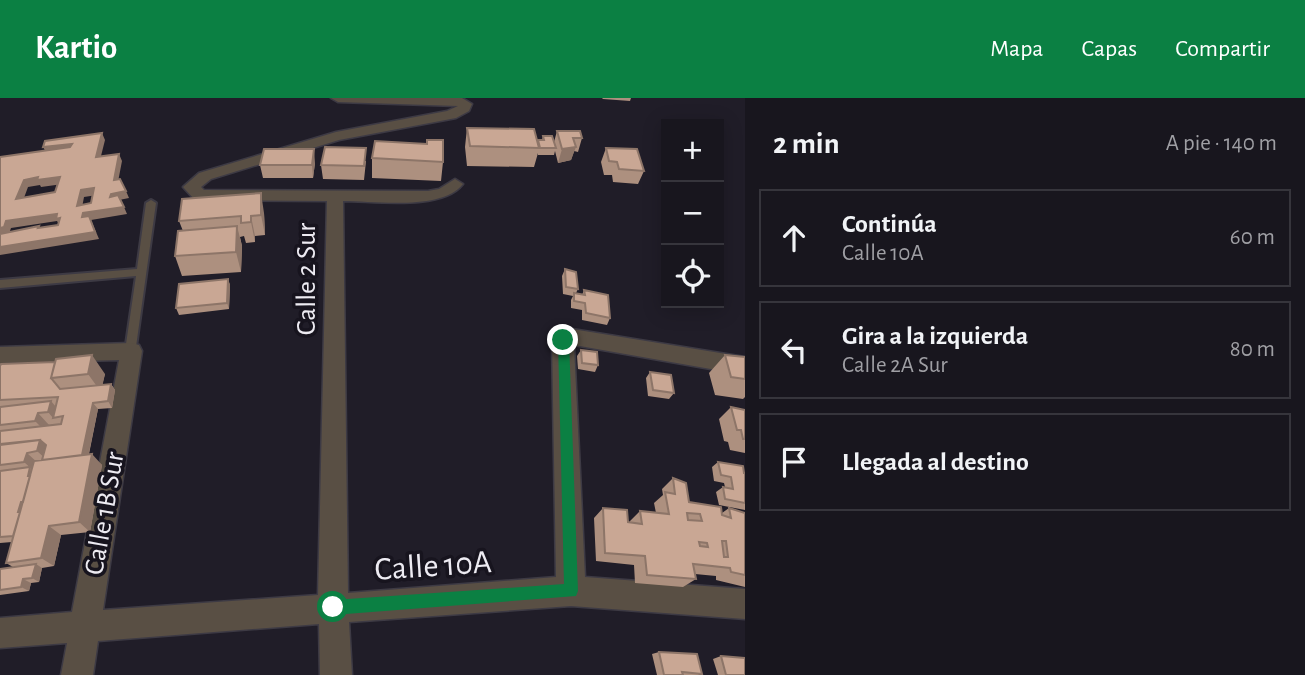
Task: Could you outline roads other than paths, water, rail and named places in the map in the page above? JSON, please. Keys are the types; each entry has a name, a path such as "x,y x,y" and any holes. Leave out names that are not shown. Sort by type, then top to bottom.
{"street":[{"name":"Calle 2 Sur","path":"336,675 333,607 335,197 319,194 200,195 191,187 205,176 335,136 451,115 464,108 465,104 455,100 338,98"},
{"path":"335,197 428,195 444,193 456,184"},
{"path":"571,591 563,340 572,337 745,366"},
{"path":"0,356 131,351"},
{"name":"Calle 1B Sur","path":"77,675 83,626 131,351"},
{"name":"Calle 10A","path":"0,633 571,591 745,604"}],"lane":[{"path":"131,351 151,203"},
{"path":"0,285 142,272"}]}
